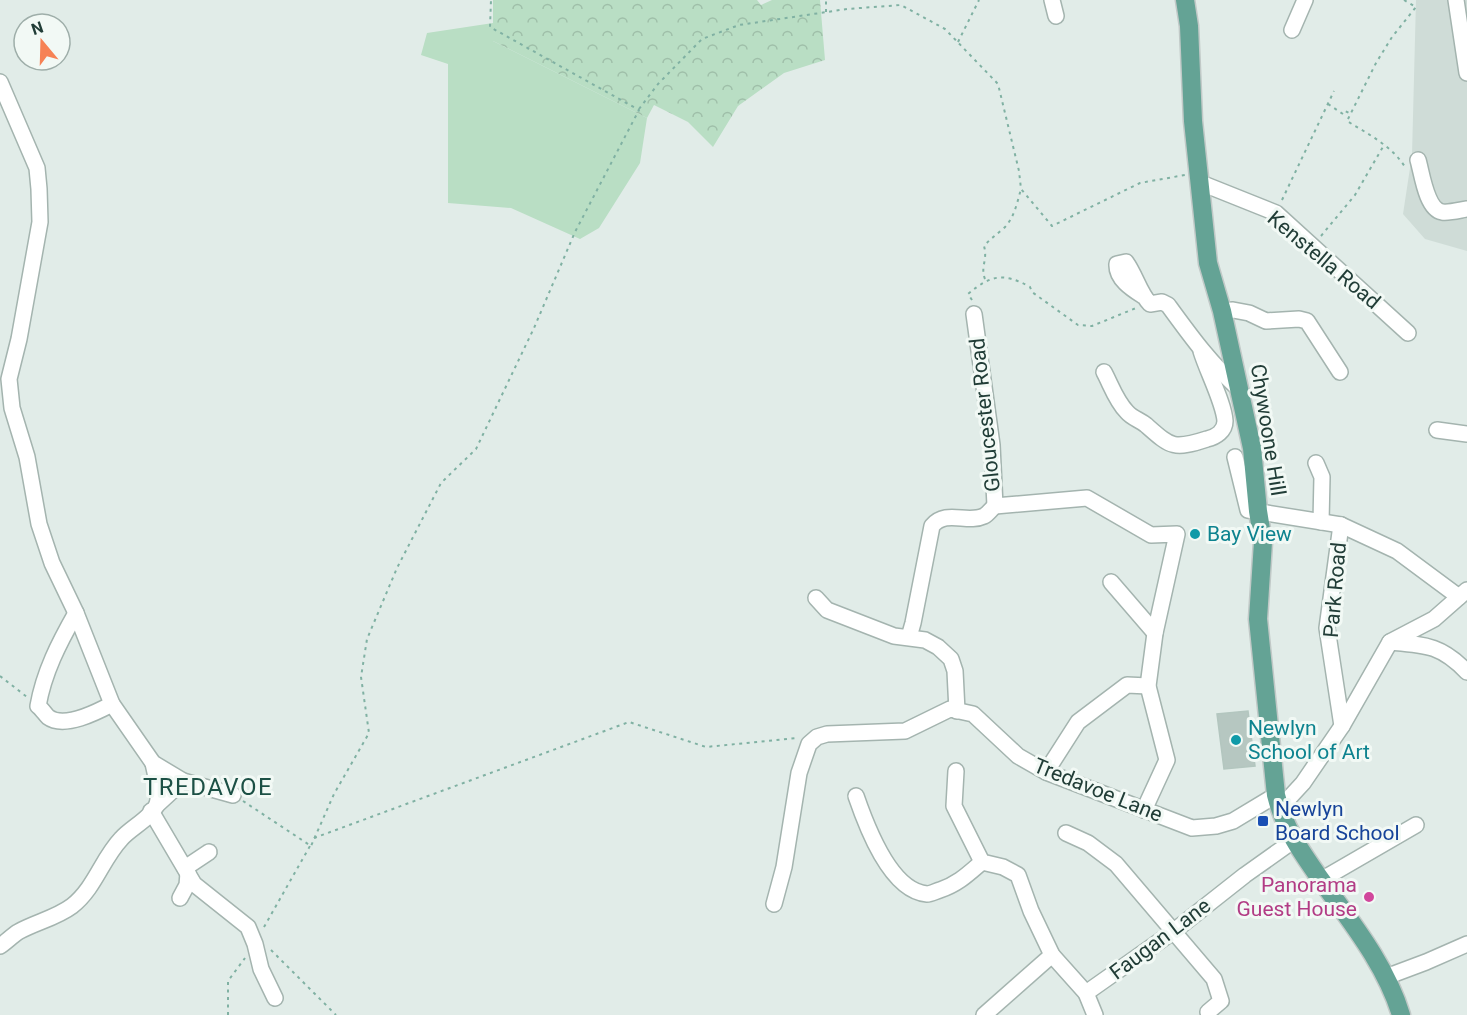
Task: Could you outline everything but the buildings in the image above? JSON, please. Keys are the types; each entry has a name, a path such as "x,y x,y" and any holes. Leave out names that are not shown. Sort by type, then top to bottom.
{"main road":[{"name":"Chywoone Hill","path":"1185,0 1189,26 1193,121 1208,263 1222,311 1252,448 1263,542 1258,619 1278,802 1293,841 1360,935 1386,976 1401,1015"}],"street":[{"path":"1052,0 1056,16"},
{"path":"1292,30 1305,0"},
{"path":"1456,0 1467,73"},
{"path":"0,82 37,168 39,189 40,222 19,339 9,379 12,408 27,457 39,524 52,563 76,614 112,705 153,763 183,781 233,795"},
{"path":"1412,164 1431,204 1436,209 1441,212 1467,209"},
{"name":"Kenstella Road","path":"1200,178 1276,213 1408,333"},
{"path":"1147,300 1168,305 1201,351 1240,390"},
{"path":"1222,311 1233,310 1249,313 1266,321 1299,319 1307,321 1340,372"},
{"name":"Gloucester Road","path":"974,314 992,445 994,506 1087,498 1151,535 1177,534 1155,633 1148,686 1167,760 1144,810"},
{"path":"1104,372 1118,400 1127,412 1145,424 1157,437 1172,445 1194,443 1213,438 1222,431 1225,424 1224,413 1201,351"},
{"path":"1437,430 1467,434"},
{"path":"1235,457 1248,510 1341,525 1396,551 1463,593 1434,619 1390,642"},
{"path":"1316,463 1322,477 1321,522"},
{"path":"909,637 932,526 945,517 981,517 994,506"},
{"name":"Park Road","path":"1341,525 1327,628 1342,726"},
{"path":"1110,582 1155,633"},
{"path":"774,904 784,867 800,773 809,744 820,737 905,731 950,710 957,711 955,671 951,658 938,647 925,640 894,636 827,610 816,598"},
{"path":"76,614 56,649 39,706 50,718 65,721 90,715 112,705"},
{"path":"1390,642 1419,644 1438,649 1467,672"},
{"name":"Tredavoe Lane","path":"957,711 973,714 1018,756 1047,772 1192,828 1216,826 1278,802 1303,783 1342,726 1390,642"},
{"path":"1047,772 1078,722 1127,685 1148,686"},
{"path":"153,763 158,793 154,808 186,871 199,888 248,927 261,969 276,998"},
{"path":"956,771 954,806 982,862"},
{"path":"0,946 16,933 73,905 90,888 109,853 122,837 138,826 183,781"},
{"path":"856,796 867,826 887,866 910,888 927,894 956,885 982,862"},
{"path":"1321,880 1416,825"},
{"path":"1066,833 1088,843 1116,864 1214,979 1221,1001 1208,1012"},
{"name":"Faugan Lane","path":"1086,993 1174,931 1245,875 1293,841"},
{"path":"186,871 209,852"},
{"path":"982,862 1003,867 1018,874 1031,911 1052,955 1086,993 1095,1015"},
{"path":"180,898 187,885 186,871"},
{"path":"1386,976 1467,944"},
{"path":"984,1015 1052,955"}],"path":[{"path":"491,0 490,27 639,110"},
{"path":"826,0 826,12"},
{"path":"958,42 979,0"},
{"path":"1404,0 1416,7 1392,37 1376,63 1347,121 1384,145 1400,160 1412,164"},
{"path":"228,1015 228,981 255,944 310,846 334,794 369,733 361,677 367,639 397,568 441,483 476,449 534,328 575,232 639,110 658,84 702,39 739,25 826,12 901,5 945,28 998,84 1019,171 1021,189 1015,212 1004,228 984,246 987,255 982,272 985,279"},
{"path":"1276,213 1334,91"},
{"path":"1328,104 1343,114 1345,111 1351,114"},
{"path":"1314,246 1355,195 1384,145"},
{"path":"1021,189 1052,226 1140,183 1200,178"},
{"path":"974,314 976,306 968,294 985,279 1013,278 1030,287 1032,292 1078,325 1092,326 1147,300"},
{"path":"0,676 39,706"},
{"path":"314,838 629,722 706,747 820,737"},
{"path":"233,795 310,846"},
{"path":"255,944 269,948 336,1015"}],"shaded area":[{"path":"1416,0 1467,0 1467,251 1425,239 1403,214 1412,155"}],"green space":[{"path":"493,0 757,0 761,5 772,0 820,0 825,60 784,73 738,106 713,147 688,122 654,105 647,118 493,41"},
{"path":"493,23 493,41 647,118 640,163 599,228 580,239 511,208 448,203 448,64 421,55 427,33"}],"place":[{"name":"Bay View","path":"1195,534"},
{"name":"Newlyn School of Art","path":"1236,740"},
{"name":"Newlyn Board School","path":"1263,821"},
{"name":"Panorama Guest House","path":"1369,897"}],"district":[{"name":"TREDAVOE","path":"208,787"}]}
